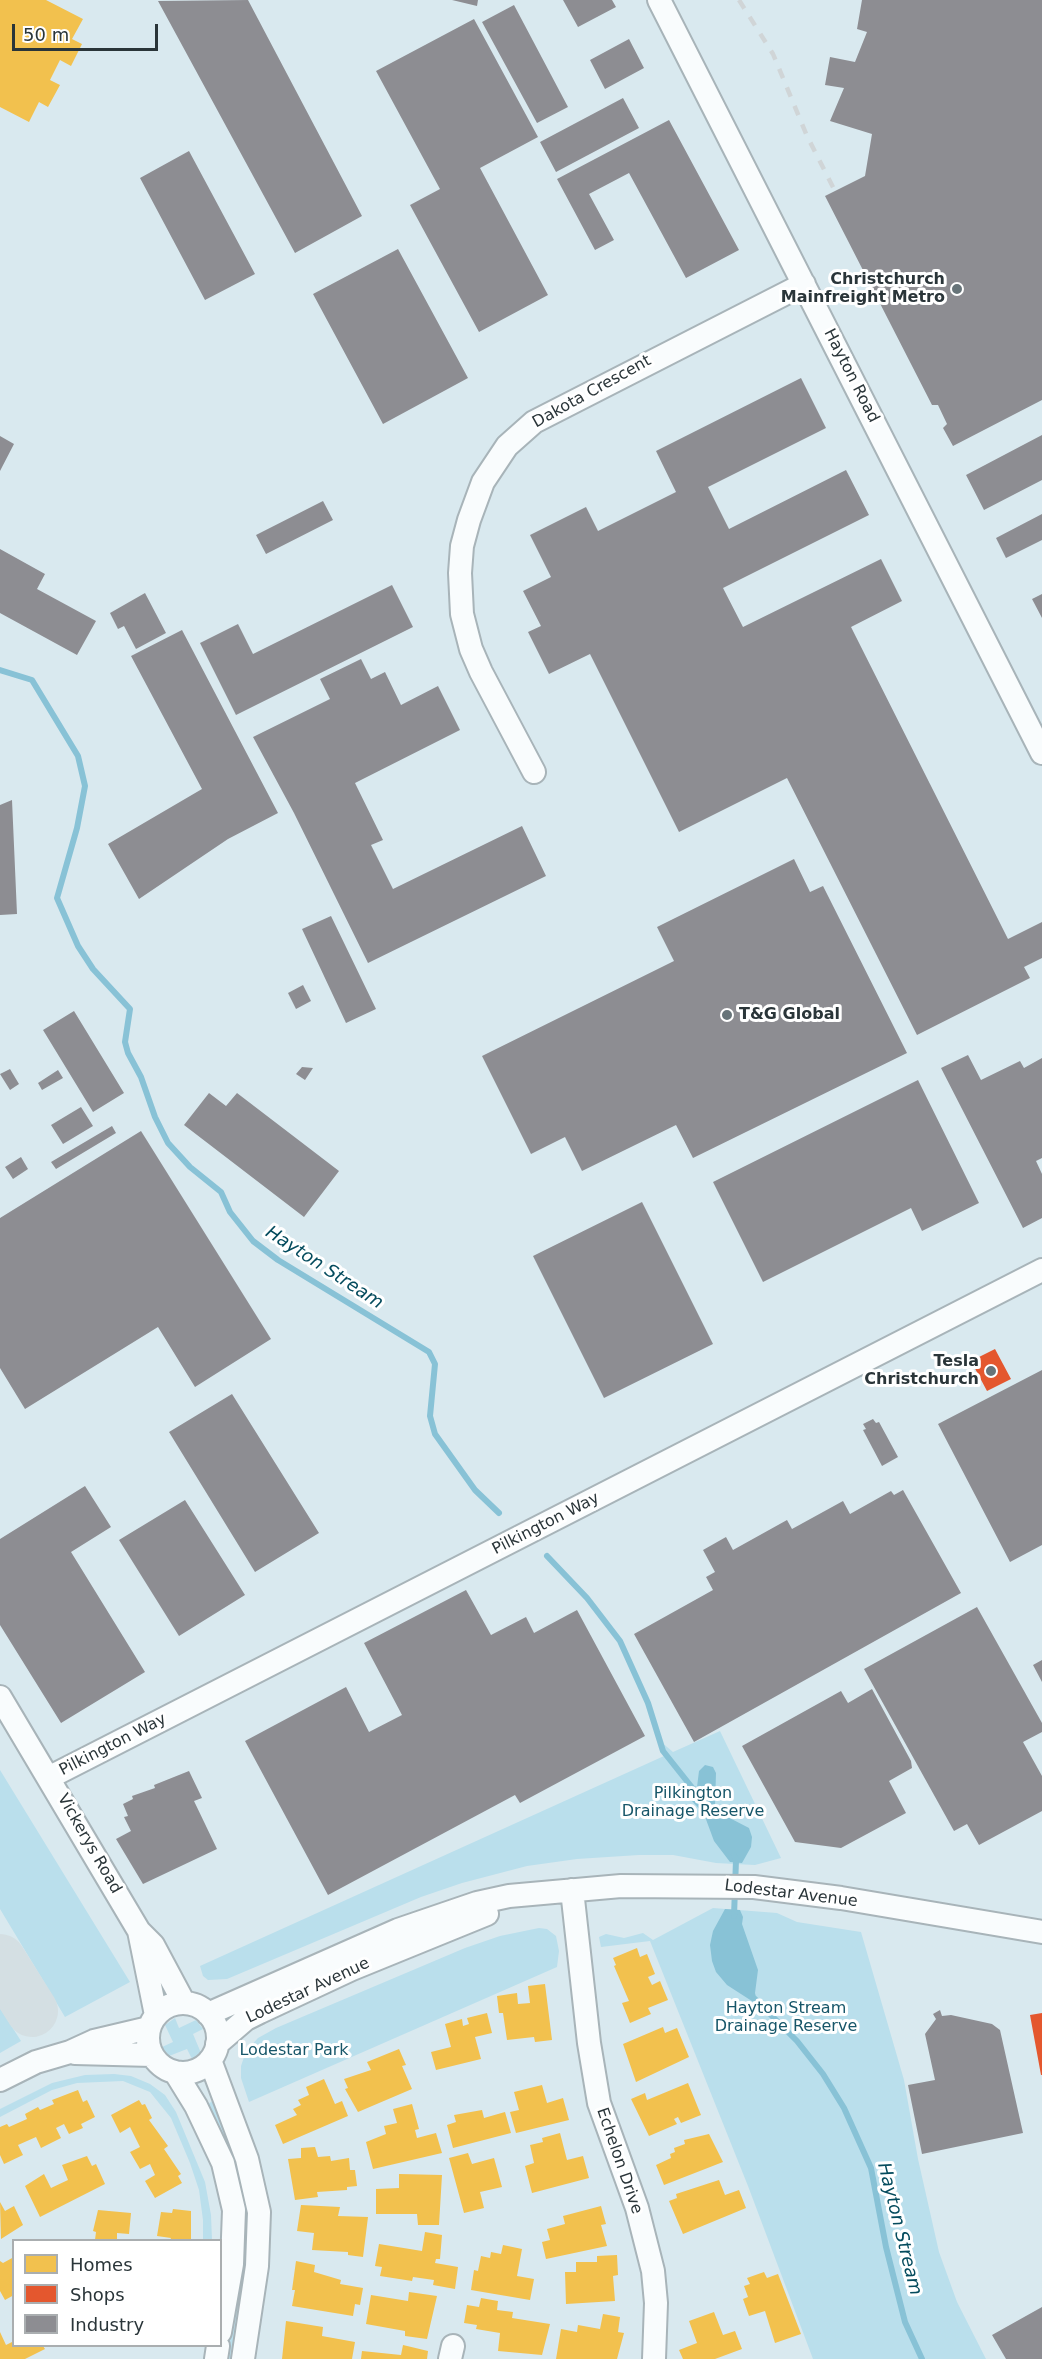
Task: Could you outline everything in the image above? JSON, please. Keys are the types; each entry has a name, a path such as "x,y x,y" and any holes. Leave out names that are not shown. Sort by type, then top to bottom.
{"street":[{"name":"Hayton Road","path":"659,0 1042,753"},
{"name":"Dakota Crescent","path":"534,772 481,672 462,614 460,573 462,546 483,482 507,446 534,422 804,284"},
{"name":"Pilkington Way","path":"50,1777 1042,1270"},
{"name":"Vickerys Road","path":"0,1697 50,1777 140,1931 153,1945 184,2003"},
{"name":"Lodestar Avenue","path":"208,2014 398,1930 446,1912 509,1896 621,1886 754,1887 841,1898 1042,1932"},
{"name":"Echelon Drive","path":"572,1890 589,2043 599,2103 637,2208 653,2271 656,2303 654,2359"},
{"name":"Lodestar Avenue","path":"214,2052 246,2019 431,1936 539,1895"},
{"name":"Vickerys Road","path":"140,1931 152,2021"},
{"path":"0,2080 36,2062 70,2052 94,2041 152,2021 164,2008 184,2003 193,2004 208,2014 215,2023 214,2052 248,2159 259,2212 257,2266 243,2359"},
{"path":"152,2021 148,2042 152,2055 166,2069 175,2072 194,2071 214,2052"},
{"path":"70,2052 152,2055"},
{"path":"175,2072 196,2106 223,2163 234,2210 232,2264 222,2321"}],"green space":[{"name":"Pilkington Drainage Reserve","path":"720,1731 781,1858 755,1865 716,1863 673,1855 639,1855 577,1859 527,1866 462,1883 421,1897 227,1979 208,1980 203,1976 200,1966 664,1756 660,1741 673,1752"},
{"path":"0,1770 130,1982 65,2017 0,1909"},
{"name":"Hayton Stream Drainage Reserve","path":"713,1908 777,1913 797,1922 861,1932 904,2080 918,2159 939,2252 957,2302 986,2359 813,2359 748,2186 650,1941 601,1947 599,1937 606,1934 624,1938 643,1933 653,1940"},
{"name":"Lodestar Park","path":"539,1928 547,1929 556,1936 559,1951 557,1967 249,2102 241,2078 241,2066 246,2051 258,2038 276,2028 465,1948 500,1936"},
{"path":"0,2008 21,2041 0,2053"},
{"path":"175,2018 179,2028 196,2020 203,2029 193,2034 201,2053 192,2059 187,2049 169,2056 162,2047 173,2042 165,2025"},
{"path":"85,2075 131,2076 150,2084 165,2095 176,2112 205,2182 211,2215 212,2239 203,2239 199,2190 190,2163 171,2118 150,2092 123,2081 77,2083 52,2090 0,2117 0,2109 52,2083"},
{"path":"217,2097 234,2137 254,2227 236,2359 223,2359 235,2283 205,2107"}],"shaded area":[{"path":"705,1765 713,1767 716,1773 715,1806 720,1813 749,1828 752,1837 751,1847 742,1863 730,1862 714,1841 704,1814 692,1801 691,1785 697,1787 699,1771"},
{"path":"725,1909 740,1910 743,1917 742,1924 758,1970 755,1993 758,2005 727,1985 716,1972 712,1961 710,1945 713,1931"}],"building: Homes":[{"path":"0,0 46,0 83,19 72,39 82,44 71,66 60,60 50,80 60,85 48,107 39,102 29,122 0,107"},
{"path":"637,1948 640,1957 647,1954 655,1974 648,1977 652,1985 660,1981 668,2000 648,2008 651,2014 630,2023 622,2003 629,2001 614,1966 616,1965 613,1958"},
{"path":"545,1984 552,2040 535,2042 534,2037 507,2040 503,2013 499,2013 497,1996 517,1993 518,2004 530,2003 528,1986"},
{"path":"487,2013 492,2033 475,2037 481,2059 436,2070 431,2052 451,2047 445,2024 462,2019 463,2026 469,2024 467,2018"},
{"path":"663,2027 665,2033 677,2028 689,2057 636,2082 623,2044"},
{"path":"399,2049 406,2065 402,2066 412,2089 358,2112 345,2089 348,2088 344,2079 371,2070 367,2062"},
{"path":"324,2079 335,2104 342,2101 348,2116 283,2144 275,2125 297,2115 293,2109 301,2105 298,2100 309,2095 306,2087"},
{"path":"688,2083 701,2115 681,2123 678,2117 674,2119 677,2124 649,2136 631,2099 645,2093 647,2100"},
{"path":"542,2085 547,2103 563,2098 569,2120 516,2133 510,2112 519,2110 514,2092"},
{"path":"78,2090 83,2102 87,2100 95,2117 81,2124 83,2128 69,2134 64,2124 56,2128 61,2138 41,2148 36,2137 18,2145 23,2155 4,2164 0,2155 0,2127 7,2124 9,2127 27,2119 25,2114 38,2107 40,2110 54,2104 52,2100"},
{"path":"139,2100 142,2105 145,2104 152,2118 149,2120 168,2146 164,2149 181,2174 178,2176 182,2183 155,2198 145,2181 155,2175 150,2164 140,2169 130,2152 140,2147 130,2127 120,2133 111,2115"},
{"path":"412,2104 419,2129 415,2130 417,2138 436,2133 442,2153 373,2169 366,2142 386,2134 384,2126 397,2123 393,2109"},
{"path":"482,2110 484,2118 505,2112 511,2133 453,2148 447,2125 456,2122 454,2115"},
{"path":"560,2133 567,2160 583,2156 589,2178 532,2193 525,2166 534,2163 530,2145 543,2142 542,2138"},
{"path":"709,2134 723,2162 664,2185 656,2165 671,2158 670,2154 675,2152 674,2148 685,2144 684,2140"},
{"path":"315,2147 318,2157 330,2156 331,2161 349,2158 350,2170 355,2170 357,2186 347,2187 347,2190 317,2192 318,2197 295,2200 288,2159 301,2158 301,2148"},
{"path":"468,2153 472,2164 494,2158 502,2187 480,2192 484,2208 464,2213 449,2158"},
{"path":"87,2156 92,2166 96,2164 105,2184 40,2217 25,2186 44,2174 51,2188 68,2180 62,2165"},
{"path":"399,2174 442,2175 439,2225 418,2225 417,2214 376,2214 376,2189 399,2188"},
{"path":"719,2180 725,2195 739,2190 746,2208 683,2234 669,2201 677,2198 676,2194"},
{"path":"0,2202 5,2211 14,2206 23,2225 1,2239"},
{"path":"301,2205 340,2207 338,2216 368,2217 363,2257 348,2255 348,2252 312,2250 314,2233 297,2231"},
{"path":"601,2206 606,2224 601,2225 607,2246 546,2259 542,2242 550,2240 547,2229 565,2224 563,2216"},
{"path":"173,2209 191,2211 191,2239 170,2239 157,2236 161,2212 172,2213"},
{"path":"98,2210 131,2213 129,2234 117,2233 117,2239 95,2239 96,2232 93,2231"},
{"path":"425,2232 442,2235 440,2259 436,2259 435,2263 458,2267 455,2289 433,2285 434,2280 413,2277 412,2281 380,2276 382,2267 375,2266 379,2244 422,2251"},
{"path":"503,2245 522,2249 517,2276 534,2279 530,2300 471,2290 474,2270 478,2271 481,2256 490,2258 491,2252 501,2254"},
{"path":"617,2255 618,2275 613,2276 615,2301 566,2304 565,2272 576,2272 576,2262 597,2262 597,2256"},
{"path":"12,2258 12,2296 5,2300 0,2291 0,2261 3,2263"},
{"path":"296,2261 315,2265 314,2272 341,2280 340,2284 363,2288 360,2305 355,2304 353,2316 292,2306"},
{"path":"764,2272 767,2278 778,2274 801,2334 775,2343 765,2311 749,2316 743,2299 748,2297 744,2286 750,2284 747,2278"},
{"path":"409,2292 437,2296 427,2339 405,2336 405,2331 366,2324 371,2295 408,2301"},
{"path":"481,2298 498,2301 497,2310 513,2312 512,2318 550,2324 542,2355 498,2351 500,2333 476,2329 477,2325 464,2323 467,2305 479,2307"},
{"path":"714,2312 723,2335 735,2331 742,2349 715,2359 683,2359 679,2350 697,2343 689,2321"},
{"path":"603,2314 620,2317 618,2332 624,2333 617,2359 556,2359 561,2329 577,2332 578,2325 600,2329"},
{"path":"286,2321 323,2327 322,2336 355,2342 352,2359 282,2359"},
{"path":"0,2332 6,2345 12,2342 12,2347 44,2347 45,2349 25,2359 0,2359"},
{"path":"403,2345 428,2351 427,2359 361,2359 362,2351 401,2355"}],"building: Shops":[{"path":"995,1349 1011,1379 987,1391 971,1361"},
{"path":"1042,2013 1042,2075 1041,2075 1030,2015"}],"building: Industry":[{"path":"248,0 362,216 295,253 158,1"},
{"path":"452,0 478,0 477,6"},
{"path":"563,0 612,0 616,7 578,27"},
{"path":"862,0 1042,0 1042,400 953,446 943,428 947,424 938,405 932,405 825,196 865,176 872,134 830,121 844,88 825,85 830,57 855,62 867,32 857,29"},
{"path":"514,5 568,107 537,123 482,22"},
{"path":"474,19 538,137 480,168 548,295 479,332 410,205 440,189 376,71"},
{"path":"629,39 644,68 605,89 590,60"},
{"path":"623,98 639,128 556,172 540,142"},
{"path":"669,120 739,250 686,278 629,173 589,194 614,240 595,250 557,179"},
{"path":"189,151 255,274 205,300 140,178"},
{"path":"398,249 468,378 383,424 313,294"},
{"path":"801,378 826,428 708,487 729,529 846,470 869,515 723,588 743,627 881,559 902,601 851,627 1008,939 1042,922 1042,958 1024,967 1030,978 917,1035 787,778 679,832 590,654 549,674 528,632 541,626 523,591 551,577 530,535 586,507 598,531 676,492 656,451"},
{"path":"1042,435 1042,480 984,510 966,475"},
{"path":"0,436 14,444 0,471"},
{"path":"323,501 333,520 266,554 256,535"},
{"path":"1042,514 1042,540 1006,558 996,538"},
{"path":"0,549 45,574 37,589 96,621 77,655 0,613"},
{"path":"392,585 413,627 236,715 200,643 238,624 253,654"},
{"path":"145,593 166,633 136,649 124,626 118,629 110,613"},
{"path":"1042,594 1042,618 1032,599"},
{"path":"182,630 278,813 228,839 139,899 108,844 202,789 131,656"},
{"path":"361,659 371,679 385,672 401,705 438,686 460,730 355,783 383,840 371,845 393,889 522,826 546,876 368,963 294,813 253,737 330,699 320,679"},
{"path":"12,800 17,914 0,915 0,805"},
{"name":"T&G Global","path":"794,859 810,892 823,886 907,1053 693,1158 676,1125 582,1171 565,1137 531,1154 482,1056 674,961 657,927"},
{"path":"331,916 376,1009 346,1023 302,929"},
{"path":"303,985 311,1001 296,1009 288,993"},
{"path":"74,1011 124,1093 93,1112 43,1030"},
{"path":"968,1055 981,1080 1020,1061 1024,1068 1042,1058 1042,1158 1036,1161 1042,1174 1042,1218 1023,1228 941,1068"},
{"path":"302,1067 313,1068 305,1080 296,1074"},
{"path":"10,1069 19,1084 10,1090 0,1074"},
{"path":"58,1070 63,1078 42,1090 38,1083"},
{"path":"918,1080 979,1203 922,1231 911,1208 763,1282 713,1182"},
{"path":"209,1093 226,1106 237,1093 339,1171 304,1217 184,1125"},
{"path":"81,1107 93,1126 63,1144 51,1125"},
{"path":"112,1126 116,1133 56,1169 51,1162"},
{"path":"141,1131 271,1339 195,1387 158,1327 25,1409 0,1368 0,1218"},
{"path":"21,1157 28,1169 13,1179 5,1167"},
{"path":"642,1202 713,1344 604,1398 533,1256"},
{"path":"1042,1370 1042,1545 1010,1562 938,1424"},
{"path":"232,1394 319,1533 255,1572 169,1432"},
{"path":"873,1419 876,1423 879,1422 898,1457 882,1466 863,1430 866,1429 863,1424"},
{"path":"85,1486 111,1527 71,1552 145,1672 61,1723 0,1625 0,1539"},
{"path":"903,1490 961,1593 694,1742 634,1634 713,1590 706,1577 715,1572 703,1550 726,1537 733,1550 787,1520 792,1529 843,1501 850,1514 891,1491 894,1495"},
{"path":"185,1500 245,1595 179,1636 119,1540"},
{"path":"466,1590 491,1635 526,1617 534,1633 577,1610 645,1736 520,1803 515,1795 328,1895 245,1741 346,1687 369,1732 402,1715 364,1643"},
{"path":"977,1607 1042,1723 1042,1732 1023,1742 1042,1776 1042,1811 979,1845 967,1824 954,1831 864,1669"},
{"path":"1042,1660 1042,1682 1033,1665"},
{"path":"872,1689 911,1761 912,1768 889,1781 906,1813 841,1848 795,1842 742,1746 841,1691 848,1703"},
{"path":"189,1771 202,1798 194,1801 217,1849 143,1884 116,1839 131,1831 124,1817 128,1816 123,1804 133,1799 132,1796 155,1788 154,1785"},
{"path":"940,2010 942,2016 951,2015 992,2024 1000,2030 1023,2133 922,2154 908,2085 935,2080 925,2034 936,2019 933,2014"},
{"path":"1042,2307 1042,2359 1006,2359 992,2335"}],"waterway":[{"name":"Hayton Stream","path":"0,670 32,680 78,756 85,786 77,828 57,898 78,946 93,969 130,1009 125,1042 128,1053 141,1077 155,1117 168,1143 190,1167 221,1192 230,1212 253,1241 278,1260 429,1352 435,1364 430,1416 435,1434 475,1490 499,1513"},
{"name":"Hayton Stream","path":"547,1556 587,1598 620,1641 648,1703 663,1751 694,1790"},
{"name":"Hayton Stream","path":"734,1855 736,1860 734,1916"},
{"name":"Hayton Stream","path":"755,1999 797,2041 823,2074 844,2108 871,2168 886,2247 905,2322 922,2359"}],"taxiway":[{"path":"0,1960 32,2011"}],"railway":[{"path":"739,0 773,54 807,136 835,191"}],"place":[{"name":"Christchurch Mainfreight Metro","path":"957,289"},
{"name":"T&G Global","path":"727,1015"},
{"name":"Tesla Christchurch","path":"991,1371"}]}
